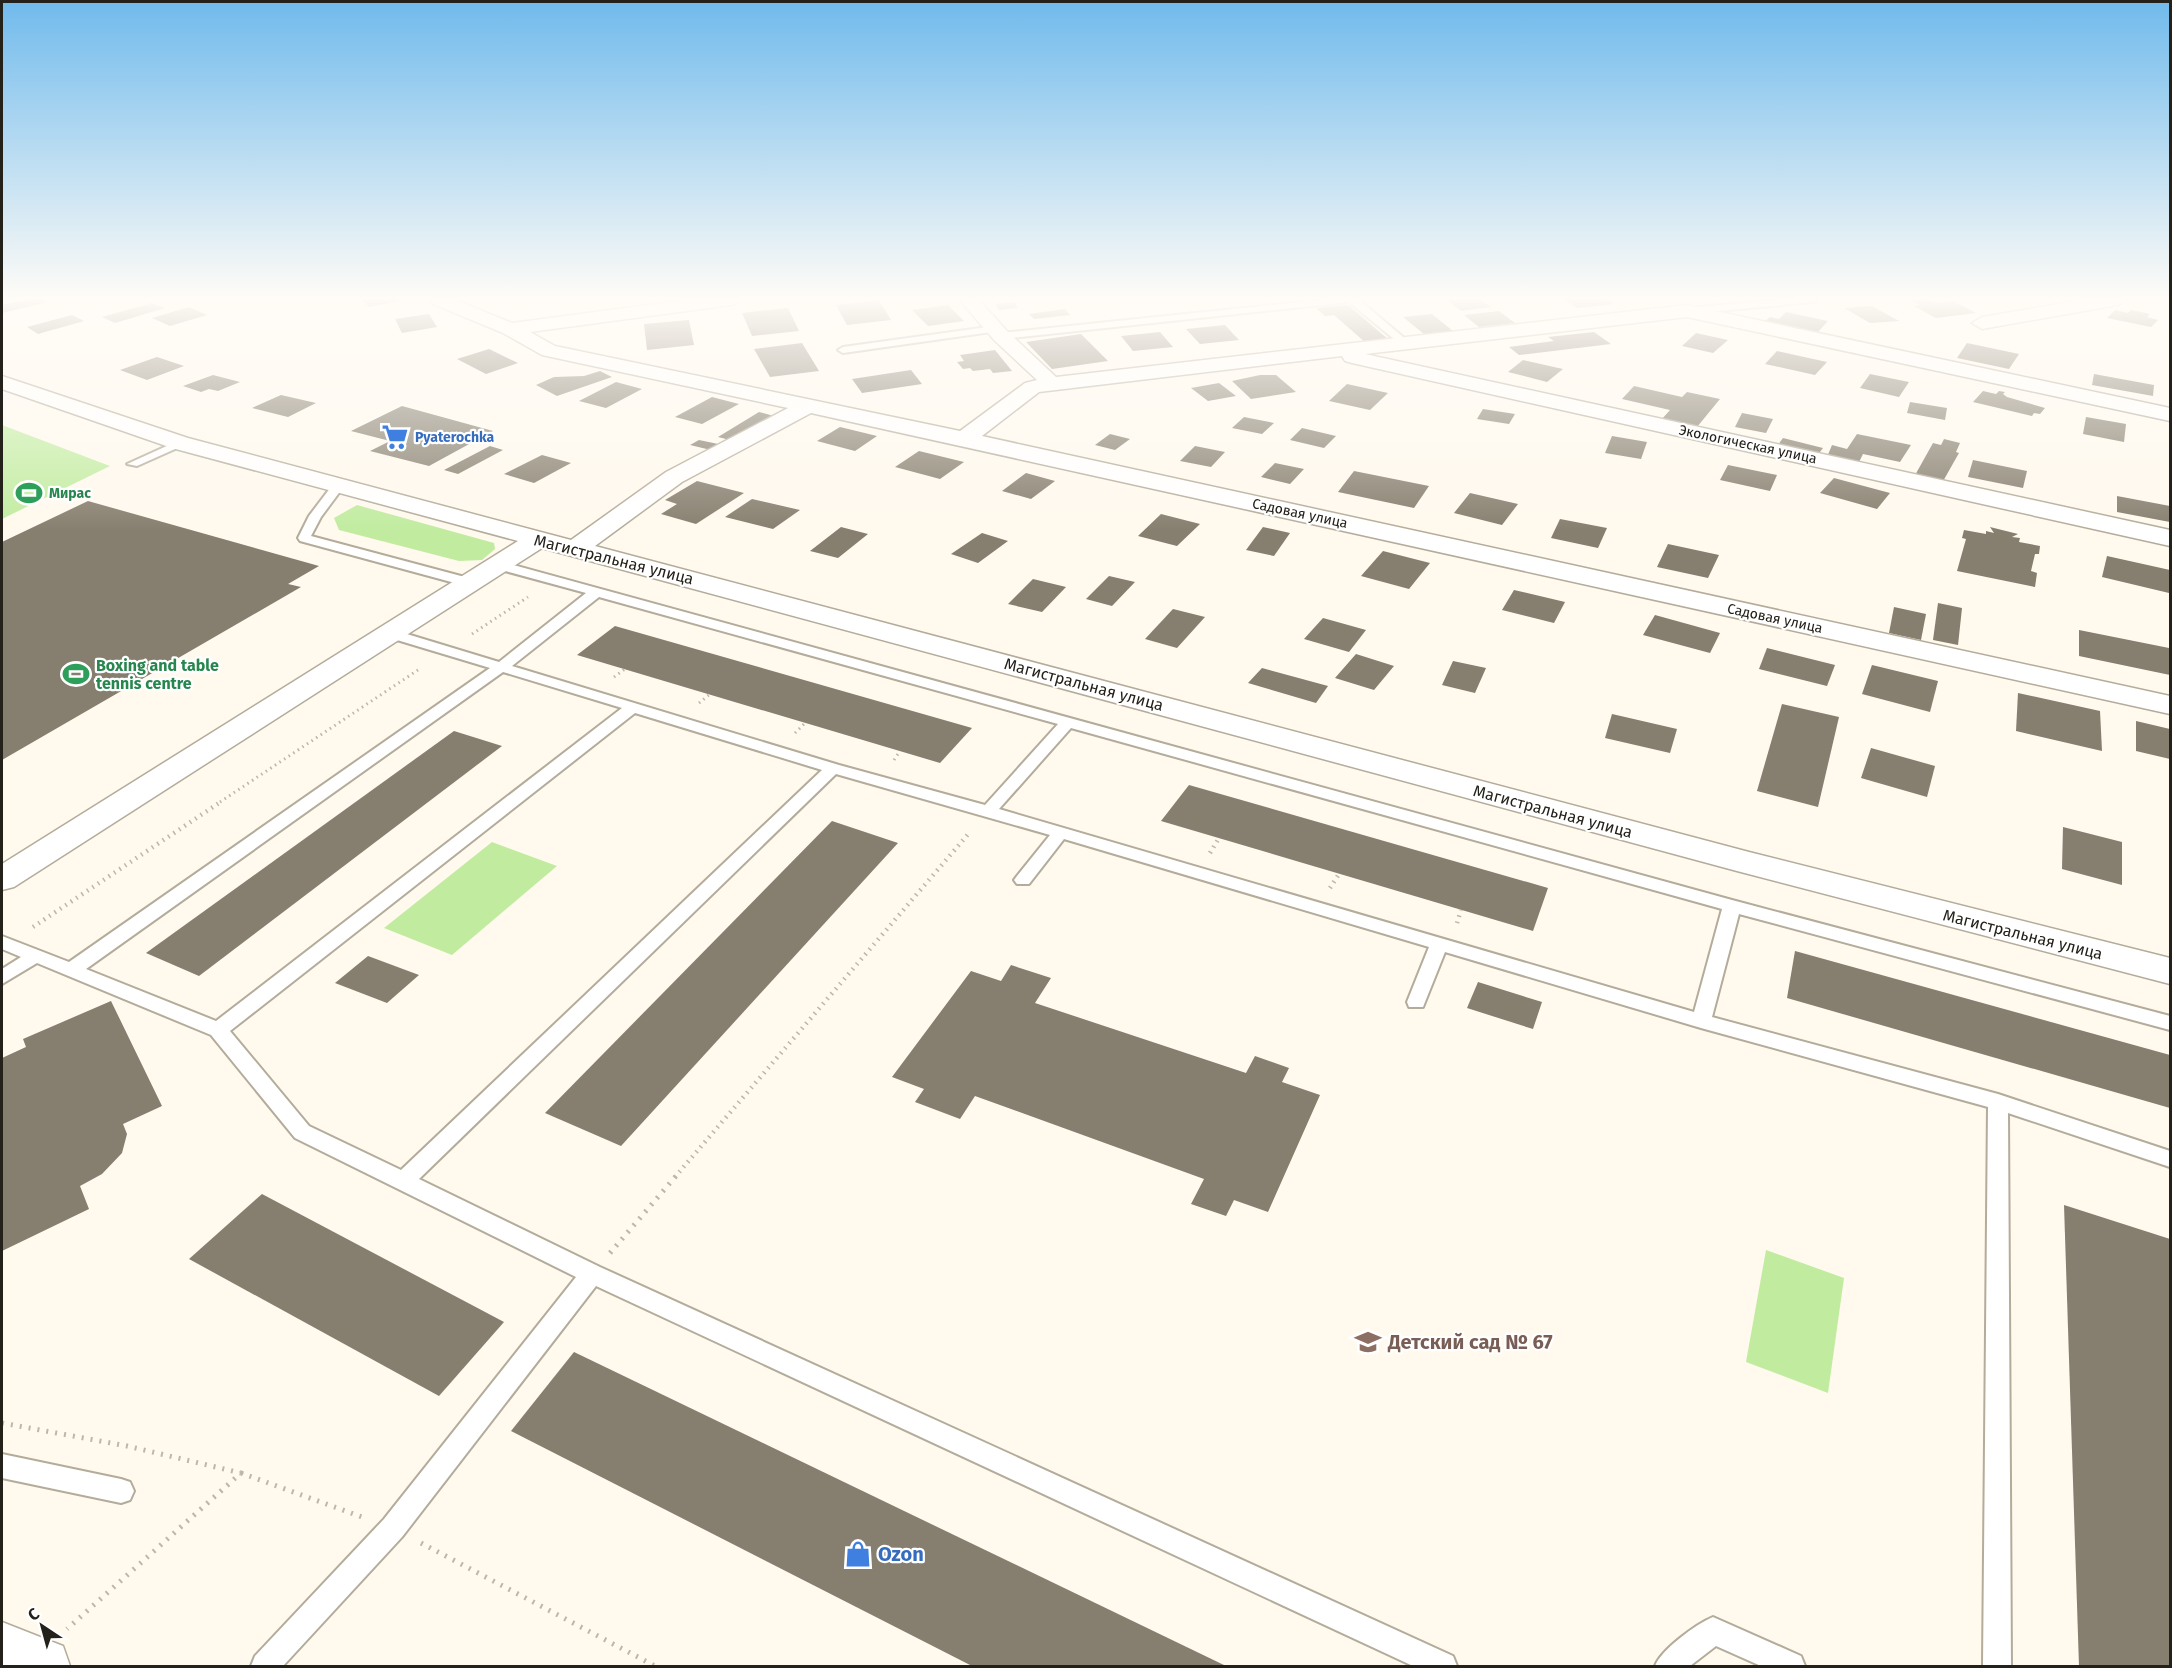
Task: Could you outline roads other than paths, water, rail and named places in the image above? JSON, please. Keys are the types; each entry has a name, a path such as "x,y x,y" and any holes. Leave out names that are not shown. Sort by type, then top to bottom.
{"street":[{"name":"Садовая улица","path":"671,377 964,439 2170,705"},
{"path":"1046,377 1047,384"},
{"path":"964,439 1032,387 1108,377"},
{"name":"Экологическая улица","path":"1443,377 2170,538"},
{"path":"1996,377 2170,414"},
{"name":"Магистральная улица","path":"2,382 180,443 338,486 1749,863 2170,971"},
{"path":"576,548 674,477 808,406"},
{"path":"2,879 537,540"},
{"path":"2,1649 44,1666"}],"lane":[{"path":"133,464 180,443"},
{"path":"338,486 315,516 304,538 471,583"},
{"path":"499,565 1732,906 2170,1023"},
{"path":"71,970 503,666 595,593"},
{"path":"392,634 833,768 1061,832 1701,1021 1998,1102 2170,1159"},
{"path":"218,1030 634,706"},
{"path":"988,811 1068,722"},
{"path":"403,1181 833,768"},
{"path":"1023,880 1061,832"},
{"path":"1701,1021 1732,906"},
{"path":"4,944 218,1030 302,1132 592,1274 1443,1666"},
{"path":"1416,1002 1439,944"},
{"path":"2,978 35,956"},
{"path":"1996,1666 1998,1102"},
{"path":"265,1666 393,1528 592,1274"},
{"path":"2,1466 121,1491"},
{"path":"1669,1666 1713,1631 1791,1666"}],"place":[{"name":"Pyaterochka","path":"395,437"},
{"name":"Мирас","path":"29,493"},
{"name":"Boxing and table tennis centre","path":"76,674"},
{"name":"Детский сад № 67","path":"1368,1342"},
{"name":"Ozon","path":"858,1554"}]}
